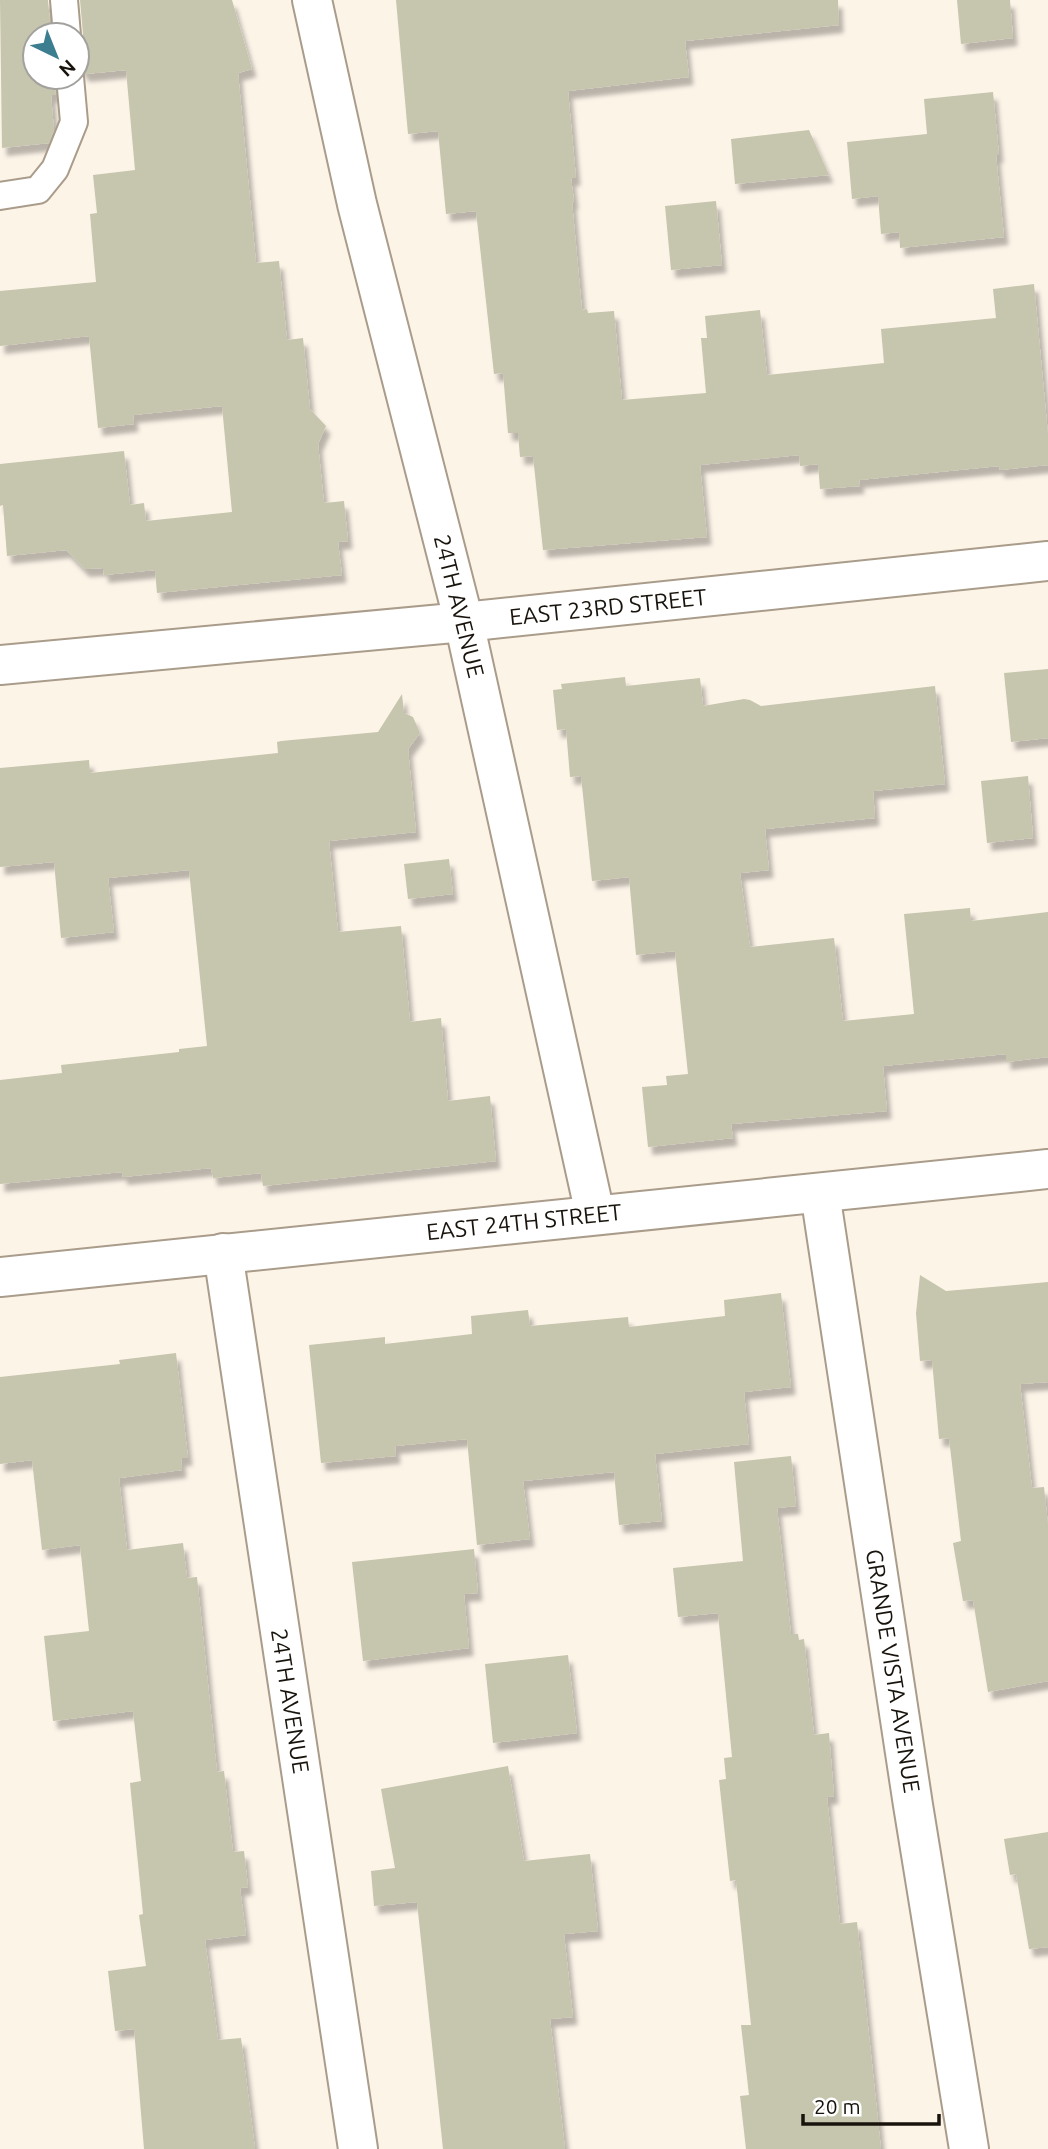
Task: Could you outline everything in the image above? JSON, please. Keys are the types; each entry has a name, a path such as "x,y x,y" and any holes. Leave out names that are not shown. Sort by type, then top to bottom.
{"street":[{"name":"24TH AVENUE","path":"312,0 357,204 464,622 595,1214"},
{"name":"EAST 23RD STREET","path":"0,665 464,622 1048,561"},
{"name":"EAST 24TH STREET","path":"0,1277 1048,1169"},
{"name":"GRANDE VISTA AVENUE","path":"820,1193 969,2149"},
{"name":"24TH AVENUE","path":"223,1253 358,2149"}],"lane":[{"path":"64,0 66,21"},
{"path":"0,196 38,190 55,169 74,122 71,91"}],"building":[{"path":"0,0 48,0 50,21 21,21 21,91 56,91 56,95 51,95 54,130 49,143 2,148"},
{"path":"80,0 232,0 252,69 238,73 256,263 279,261 287,340 303,338 310,409 326,426 318,444 324,503 344,501 348,541 338,542 342,575 157,593 155,570 104,575 103,568 85,569 66,550 7,556 3,505 0,506 0,464 124,451 130,505 144,503 146,521 232,512 222,406 133,415 134,424 98,428 89,336 0,346 0,291 96,282 90,214 97,213 93,175 135,170 126,70 91,73 91,21 82,21"},
{"path":"396,0 838,0 839,25 685,41 689,77 568,91 576,178 571,178 572,202 582,310 587,309 588,313 614,311 622,400 706,393 701,338 707,338 705,316 760,310 767,375 884,363 881,329 996,318 993,289 1034,284 1048,435 1048,465 1000,470 999,466 859,480 860,486 820,489 818,464 800,466 799,455 700,465 707,537 543,550 533,456 520,457 518,433 508,433 503,373 494,374 476,211 446,214 438,131 408,134"},
{"path":"957,0 1010,0 1013,38 961,44"},
{"path":"993,92 1004,237 900,248 899,232 881,234 878,196 852,199 847,142 927,134 924,99"},
{"path":"809,130 829,175 735,184 731,139"},
{"path":"716,201 722,265 671,270 665,206"},
{"path":"1048,669 1048,738 1011,742 1004,673"},
{"path":"625,677 626,686 700,678 703,706 744,699 761,706 935,686 945,784 873,791 875,818 765,829 769,870 740,873 750,947 834,938 843,1021 914,1014 904,914 970,908 971,921 1048,912 1048,1057 1006,1062 1006,1054 883,1066 887,1111 731,1124 733,1138 648,1147 642,1087 667,1085 666,1076 688,1074 675,951 636,955 629,877 592,881 581,776 570,777 566,729 557,730 553,690 562,689 561,684"},
{"path":"402,694 404,713 413,717 420,733 408,749 416,832 329,841 338,932 401,926 410,1022 441,1018 448,1101 490,1096 496,1161 263,1186 261,1173 213,1178 211,1168 123,1177 122,1172 0,1184 0,1080 62,1073 61,1065 179,1052 179,1049 207,1046 189,870 108,878 114,932 61,938 54,862 0,867 0,768 89,760 90,773 278,753 277,742 281,741 378,732"},
{"path":"1028,776 1033,838 987,843 981,781"},
{"path":"449,859 453,894 408,899 404,864"},
{"path":"920,1275 946,1291 1048,1282 1048,1382 1020,1384 1032,1488 1044,1487 1048,1525 1048,1681 988,1692 973,1600 963,1601 953,1543 961,1541 949,1438 939,1439 932,1360 920,1361 916,1313"},
{"path":"781,1293 791,1387 744,1392 749,1444 655,1454 662,1521 619,1525 614,1472 523,1481 530,1539 477,1545 467,1439 395,1446 396,1456 321,1463 309,1345 385,1337 385,1344 472,1334 471,1316 528,1310 530,1326 628,1317 629,1327 725,1316 724,1300"},
{"path":"176,1353 188,1458 181,1458 182,1470 119,1478 127,1550 183,1543 187,1578 197,1577 217,1772 224,1771 233,1852 244,1851 248,1887 240,1888 246,1935 205,1940 218,2040 241,2038 255,2149 144,2149 134,2029 115,2031 108,1971 146,1966 139,1915 143,1914 130,1783 141,1781 133,1711 53,1721 44,1636 89,1631 80,1545 42,1550 32,1460 0,1464 0,1377 120,1364 119,1360"},
{"path":"791,1456 796,1506 777,1508 791,1634 798,1634 799,1640 804,1639 814,1735 829,1733 834,1796 827,1797 840,1924 857,1922 881,2149 746,2149 740,2096 749,2095 741,2025 751,2025 736,1880 730,1881 719,1780 726,1779 724,1758 732,1757 718,1613 678,1617 673,1568 743,1561 734,1462"},
{"path":"474,1549 478,1593 464,1594 469,1648 363,1661 352,1562"},
{"path":"568,1655 577,1733 493,1743 485,1664"},
{"path":"508,1766 524,1861 590,1854 598,1931 564,1934 573,2017 550,2019 565,2149 443,2149 417,1902 374,1906 371,1871 395,1868 381,1789"},
{"path":"1048,1832 1048,1947 1029,1949 1016,1874 1010,1875 1004,1839"}]}
